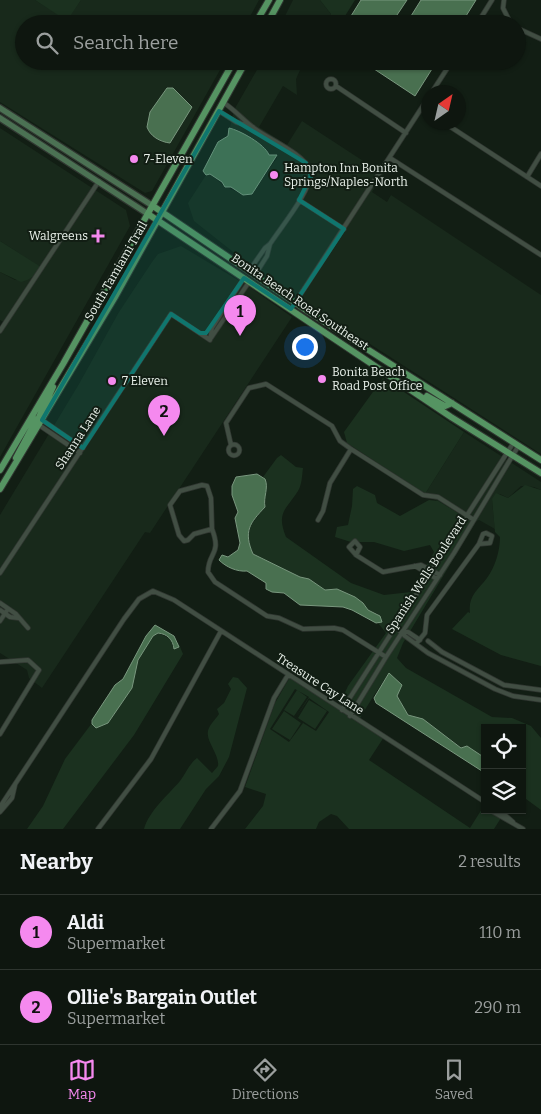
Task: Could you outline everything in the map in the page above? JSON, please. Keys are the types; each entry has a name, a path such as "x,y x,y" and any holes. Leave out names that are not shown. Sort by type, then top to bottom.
{"main road":[{"path":"260,15 269,0"},
{"path":"272,15 280,0"},
{"name":"South Tamiami Trail","path":"0,470 58,374 229,70"},
{"name":"South Tamiami Trail","path":"0,490 158,220 241,70"},
{"path":"1,113 153,206"},
{"path":"1,113 148,214"},
{"name":"Bonita Beach Road Southeast","path":"153,206 255,275 293,306 308,322 541,473"},
{"name":"Bonita Beach Road Southeast","path":"148,214 247,280 293,306 541,460"},
{"path":"41,422 39,417 50,396 58,374"},
{"path":"393,378 403,381 441,405 448,406 452,404"},
{"path":"10,473 19,450 33,426 33,417"}],"street":[{"path":"482,15 492,0"},
{"path":"504,0 503,8 506,15"},
{"path":"526,32 541,39"},
{"path":"437,85 446,70"},
{"path":"336,86 406,133"},
{"path":"224,102 240,113 253,127 309,166 311,171 310,181 299,200 270,244 249,271"},
{"path":"293,306 421,110"},
{"path":"219,111 236,122 253,127"},
{"path":"455,130 541,186"},
{"path":"527,177 541,154"},
{"path":"390,158 541,254"},
{"path":"0,331 99,181"},
{"path":"299,200 344,229"},
{"path":"255,275 267,256 270,244"},
{"path":"200,334 206,333 212,328 247,280"},
{"path":"210,340 247,280"},
{"name":"Shanna Lane","path":"0,573 171,314 200,334"},
{"path":"210,340 212,328"},
{"path":"200,334 210,340"},
{"path":"231,445 226,428 228,419 249,388 266,384 332,426 340,441 351,449 419,493 438,497 474,520"},
{"path":"41,422 83,448"},
{"path":"41,422 80,453"},
{"name":"Spanish Wells Boulevard","path":"350,716 474,520 516,444"},
{"path":"318,520 323,511 330,482 351,449"},
{"name":"Spanish Wells Boulevard","path":"342,710 467,515 510,454"},
{"path":"212,529 194,534 188,540 180,539 171,510 172,501 177,494 202,485 207,486 212,498 212,529 217,548 209,564 208,572 215,582 267,616 279,618 303,630 334,628 343,630 386,657"},
{"path":"416,644 425,633 427,615 479,544"},
{"path":"356,555 383,572 415,566 439,577"},
{"name":"Treasure Cay Lane","path":"16,783 124,619 139,598 149,592 158,593 174,600 481,800"},
{"path":"0,603 28,628"},
{"path":"0,621 8,609"},
{"path":"0,610 18,618"},
{"path":"395,626 428,653 495,689 513,696 541,700"},
{"path":"98,829 151,759 221,631"},
{"path":"403,632 408,632 420,640"},
{"path":"428,640 442,652 494,680 504,684 541,690"},
{"path":"0,662 28,660 39,670 0,734"},
{"path":"211,829 240,791 274,698 288,675"},
{"path":"523,697 524,688"},
{"path":"0,807 16,783"},
{"path":"0,812 12,798 16,783"},
{"name":"Treasure Cay Lane","path":"477,798 481,802"},
{"path":"497,814 523,829"},
{"path":"504,814 516,825"}],"highlighted area":[{"path":"219,111 306,163 311,176 299,200 344,229 291,309 244,278 206,333 200,333 171,314 83,448 42,420"}],"shaded area":[{"path":"0,0 35,0 59,15 15,15 15,70 220,70 152,191 145,193 0,102","holes":["170,88 190,104 170,143 161,142 148,130 150,112 167,89"]},
{"path":"35,0 81,0 71,15 58,15"},
{"path":"81,0 259,0 251,15 70,15"},
{"path":"293,0 320,0 331,14 331,15 286,15"},
{"path":"320,0 355,0 346,15 331,14"},
{"path":"361,0 407,0 397,15 352,15"},
{"path":"421,0 476,0 467,15 412,15"},
{"path":"257,70 300,70 296,79 297,95 283,86 259,127 287,145 302,121 377,170 379,168 385,172 372,192 387,202 391,195 541,295 541,454 261,274 194,221 188,203 206,175 210,174 223,185 241,194 252,193 277,158 277,155 268,155 264,147 247,135 238,133 230,128 234,110"},
{"path":"376,70 431,70 415,96"},
{"path":"167,88 173,88 192,107 170,143 156,138 147,127 150,112"},
{"path":"0,128 126,210 130,226 0,457 0,327 3,322 0,320 0,272 15,280 28,279 40,267 0,241"},
{"path":"229,128 257,142 269,155 277,155 252,194 243,195 231,187 225,187 222,182 210,174 206,175 203,171 218,142 228,136"},
{"path":"0,241 41,267 35,275 21,282 0,272"},
{"path":"181,246 248,286 292,317 150,533 145,532 42,688 29,678 27,670 0,653 0,515 79,384 119,312 152,262 158,254"},
{"path":"383,378 464,432 425,494 347,443 344,432"},
{"path":"464,432 541,482 541,490 534,487 521,486 508,498 500,494 492,500 495,529 479,520 474,522 425,494"},
{"path":"281,455 296,467 303,468 299,489 282,516 286,537 351,583 384,595 411,592 434,552 430,545 404,551 374,542 351,542 335,537 337,527 348,525 353,489 357,486 375,495 377,503 400,516 429,500 438,501 475,523 403,643 397,658 406,668 492,717 512,718 531,726 541,738 541,810 526,799 526,724 481,724 481,755 467,746 462,748 423,719 414,718 406,712 397,696 402,685 389,673 359,720 384,737 369,760 470,828 481,810 481,814 503,814 494,829 349,829 337,816 331,814 319,822 316,829 245,829 263,806 266,794 245,787 275,703 290,677 338,708 348,686 386,633 378,623 378,614 368,610 355,597 337,589 325,590 309,579 300,577 253,554 249,533 252,523 265,507 265,479 263,477","holes":["295,689 309,697 296,717 309,698 329,712 316,731 303,723 289,742 270,729"]},
{"path":"257,474 265,479 265,507 255,518 248,533 253,554 300,577 309,579 325,590 337,589 355,597 368,610 380,616 382,622 376,623 343,607 300,605 284,593 272,592 266,589 266,583 247,571 232,569 219,560 222,555 228,557 238,550 240,543 235,518 238,512 232,495 232,486 236,477"},
{"path":"525,485 541,490 541,666 501,655 452,629 468,612 470,613 470,602 490,574 496,559 500,537 495,532 492,499 496,493 508,498"},
{"path":"155,625 174,636 179,647 174,649 171,640 164,635 158,633 153,636 138,660 132,688 108,723 96,728 92,724 92,720 115,685 123,679 146,636"},
{"path":"158,633 171,639 174,648 178,647 178,642 183,654 134,735 63,829 27,829 43,806 65,759 92,723 108,723 132,688 135,669 140,657 153,636"},
{"path":"389,673 402,685 397,696 408,715 423,719 461,748 467,746 481,755 481,770 376,703 374,698"},
{"path":"233,677 238,678 247,688 229,757 219,776 206,789 180,829 144,829 154,810 180,781 194,760 197,758 212,773 218,766 217,757 208,737 208,732 219,714 217,709 224,703 231,689 228,684"},
{"path":"297,690 307,697 294,716 284,710"},
{"path":"309,700 327,711 315,729 298,718"},
{"path":"284,711 301,723 290,740 272,729"}],"place":[{"name":"7-Eleven","path":"134,159"},
{"name":"Hampton Inn Bonita Springs/Naples-North","path":"274,175"},
{"name":"Walgreens","path":"98,236"},
{"name":"Aldi","path":"240,336"},
{"name":"Bonita Beach Road Post Office","path":"322,379"},
{"name":"7 Eleven","path":"112,381"},
{"name":"Ollie's Bargain Outlet","path":"164,436"}]}
